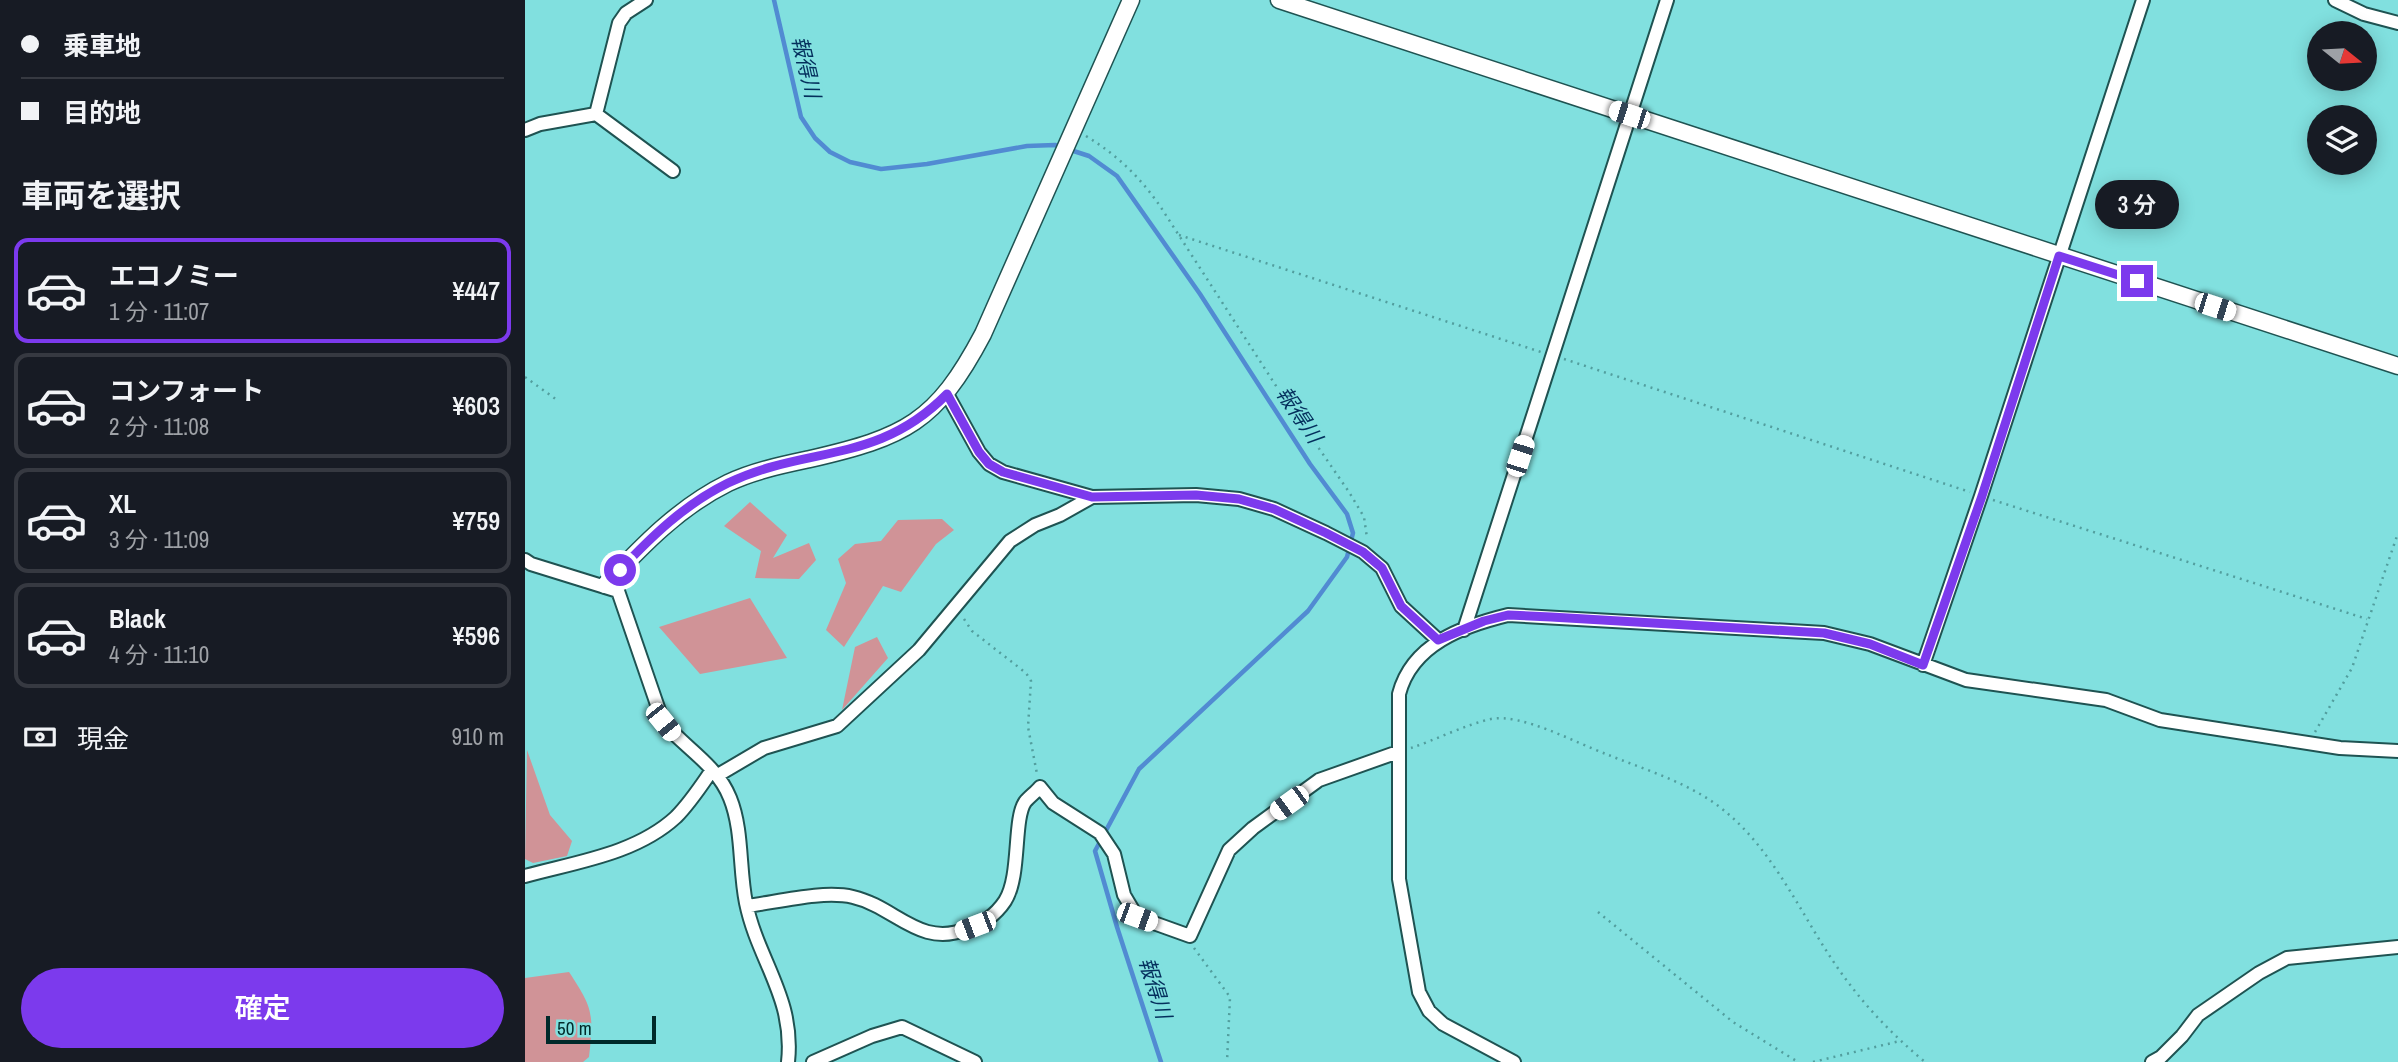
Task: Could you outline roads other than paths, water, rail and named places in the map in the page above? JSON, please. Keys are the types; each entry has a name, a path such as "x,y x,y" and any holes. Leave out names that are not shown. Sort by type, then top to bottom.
{"street":[{"path":"596,114 619,23 626,13 646,0"},
{"path":"605,586 649,539 693,503 729,482 871,444 904,429 927,414 947,394 963,372 983,334 1131,0"},
{"path":"1279,0 2398,366"},
{"path":"1464,630 1667,0"},
{"path":"1923,665 1982,496 2143,0"},
{"path":"2335,0 2372,16 2398,23"},
{"path":"525,130 540,124 596,114 673,171"},
{"path":"947,394 979,452 989,464 1038,483 1092,497 1196,495 1239,499 1274,509 1367,556 1382,568 1401,606 1438,640"},
{"path":"525,876 617,851 647,837 674,818 715,773 764,748 837,726 919,650 1010,541 1035,525 1092,497"},
{"path":"525,560 618,591 663,722 676,738 715,773 730,797 737,822 747,906 784,1005 790,1046 788,1062"},
{"path":"1514,1062 1443,1024 1429,1011 1419,992 1399,879 1398,752 1399,694 1402,683 1426,648 1438,640 1484,621 1508,615 1824,633 1870,644 1966,680 2106,700 2160,720 2309,744 2398,751"},
{"path":"747,906 828,895 852,897 918,930 955,934 975,926 992,917 1006,899 1014,873 1024,804 1041,787 1053,803 1100,833 1114,854 1124,895 1137,917 1190,936 1229,850 1253,828 1319,780 1398,752"},
{"path":"2152,1062 2161,1057 2198,1015 2259,973 2287,958 2398,947"},
{"path":"813,1062 872,1036 902,1027 975,1062"}],"waterway":[{"name":"報得川","path":"774,0 801,117 815,138 830,152 850,162 881,169 927,164 1027,146 1055,145 1089,156 1117,176 1200,294 1310,464 1347,514 1353,533 1347,557 1308,611 1139,769 1095,851 1161,1062"}]}
